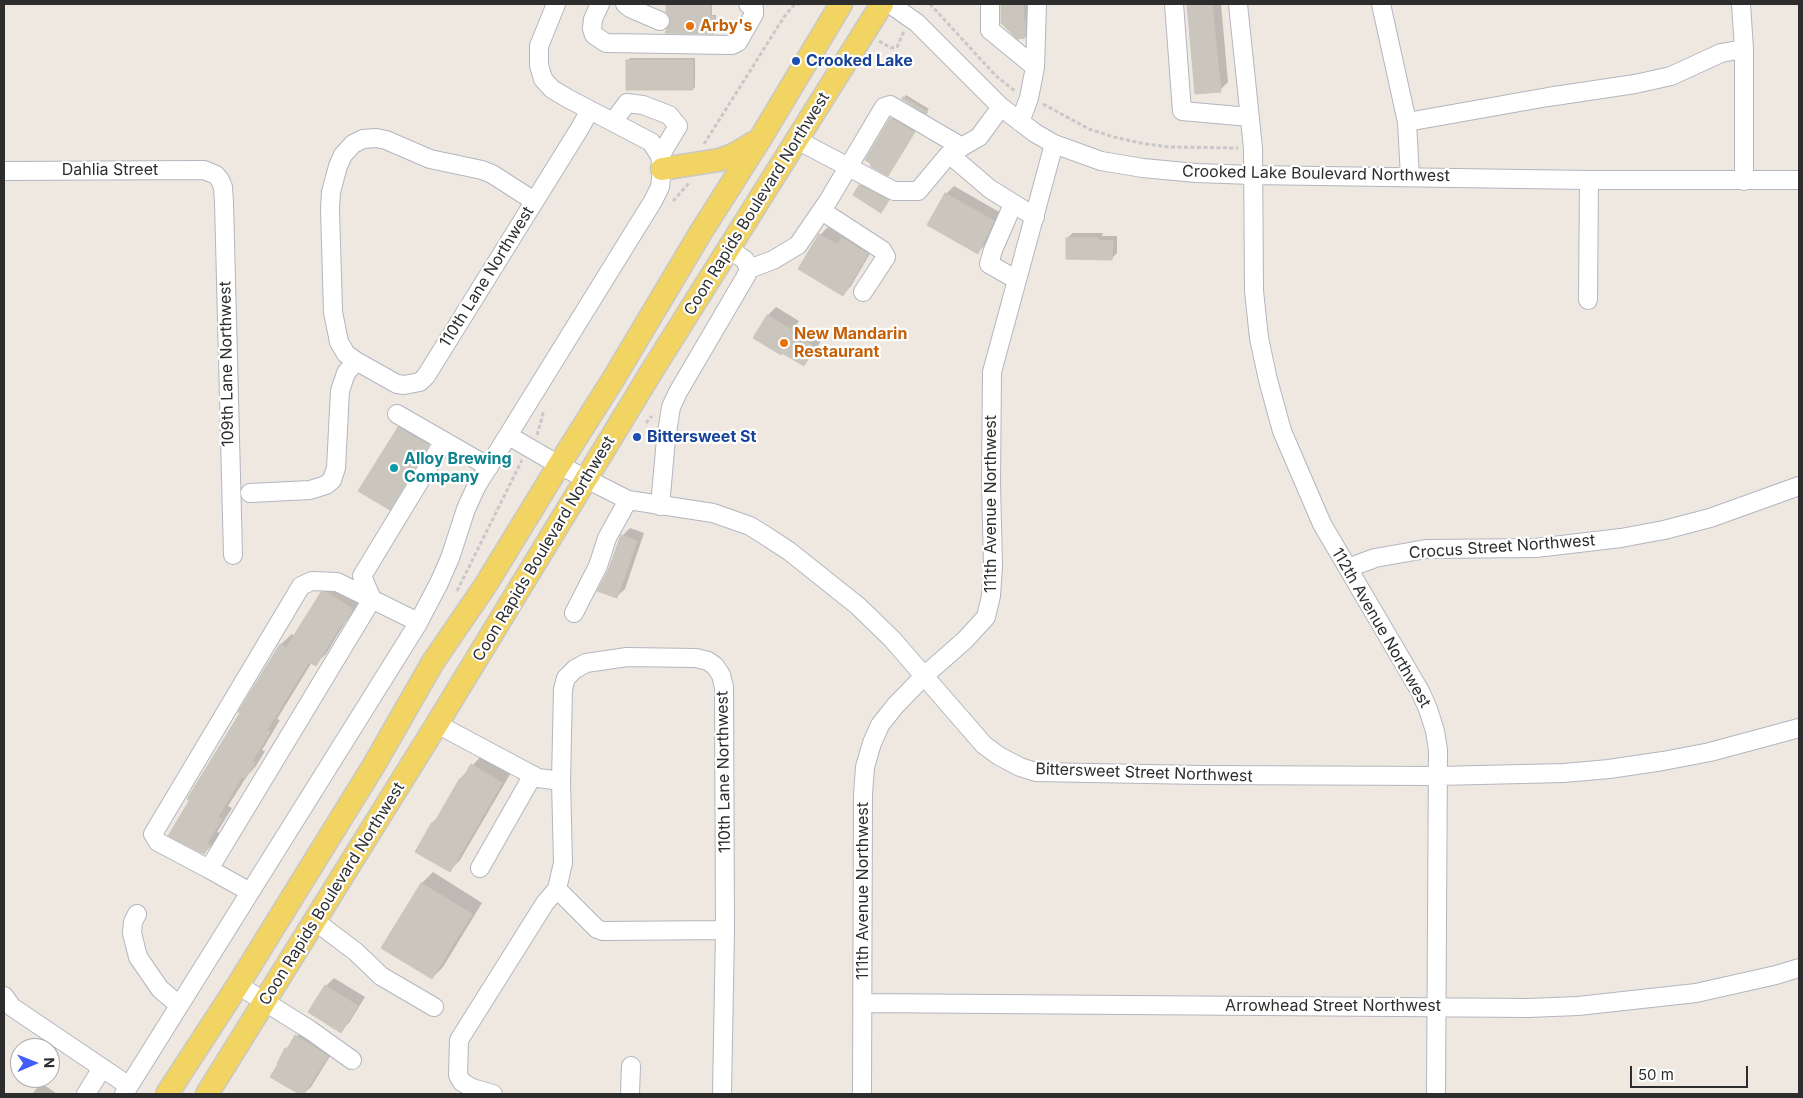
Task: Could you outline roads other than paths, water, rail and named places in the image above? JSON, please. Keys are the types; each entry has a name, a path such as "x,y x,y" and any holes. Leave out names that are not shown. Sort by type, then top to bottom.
{"main road":[{"name":"Coon Rapids Boulevard Northwest","path":"167,1094 238,985 374,765 433,662 485,586 614,378 700,232 760,139 841,4"},
{"name":"Coon Rapids Boulevard Northwest","path":"207,1094 437,724 650,374 882,4"},
{"path":"661,163 720,160 733,155 760,139"}],"street":[{"path":"556,4 546,25 540,46 541,72 544,79 552,89 651,142 661,163"},
{"path":"600,4 593,19 592,29 594,36 606,43 714,44 738,42 754,14 754,9 748,4"},
{"path":"625,4 660,21"},
{"name":"Crooked Lake Boulevard Northwest","path":"890,4 924,30 1001,107 1020,122 1054,144 1102,161 1143,168 1196,173 1253,175 1589,180 1799,180"},
{"path":"990,4 990,30 1035,67"},
{"path":"1020,122 1029,98 1035,67 1037,4"},
{"path":"1174,4 1182,111 1250,117"},
{"name":"112th Avenue Northwest","path":"1238,4 1253,148 1254,291 1268,380 1282,431 1322,524 1420,691 1435,731 1438,750 1436,1094"},
{"path":"1381,4 1407,122 1410,177"},
{"path":"1742,4 1744,181"},
{"path":"1407,122 1548,96 1635,84 1672,76 1721,53 1744,49"},
{"path":"4,996 12,1007 102,1068 126,1090 418,622 450,558 466,509 476,487 653,201 660,187 661,163 678,126 669,115 643,105 627,103 613,122"},
{"path":"660,506 671,407 678,392 749,269 773,260 798,245 822,211 884,107 890,105 956,150 990,189 1034,217"},
{"path":"797,140 894,191 918,191 956,150 979,137 1001,107"},
{"name":"110th Lane Northwest","path":"356,361 397,384 404,385 420,382 426,376 590,110"},
{"path":"250,493 310,490 326,485 332,480 336,468 340,390 346,373 356,361 346,354 339,342 335,330 333,312 331,192 343,155 354,144 363,139 376,138 386,140 430,159 482,170 492,174 534,201"},
{"name":"111th Avenue Northwest","path":"862,1094 863,794 865,768 872,743 880,726 895,706 924,676 965,640 986,617 991,596 993,566 991,483 992,372 1054,144"},
{"name":"Dahlia Street","path":"4,170 186,169 204,170 216,175"},
{"name":"109th Lane Northwest","path":"216,175 223,187 224,202 233,555"},
{"path":"1588,300 1589,180"},
{"path":"1013,204 989,264 1017,280"},
{"path":"822,211 882,250 886,257 863,292"},
{"path":"729,249 745,260 749,269"},
{"path":"397,414 489,467"},
{"name":"Bittersweet Street Northwest","path":"509,436 559,465 628,500 713,514 750,526 766,536 789,551 858,606 892,639 984,745 999,756 1020,767 1036,772 1438,776 1564,774 1609,769 1710,752 1799,728"},
{"path":"372,599 362,576 444,441"},
{"name":"Crocus Street Northwest","path":"1348,568 1375,558 1426,549 1536,548 1621,538 1664,530 1710,518 1799,486"},
{"path":"574,613 598,566 607,538 628,500"},
{"path":"250,892 158,842 153,834 301,586 312,580 337,582 418,622"},
{"path":"209,869 372,599"},
{"name":"110th Lane Northwest","path":"493,1094 472,1088 462,1082 458,1075 459,1040 545,903 556,889 563,863 563,690 566,678 575,669 586,664 627,657 696,658 708,661 716,666 724,687 725,930 722,1094"},
{"path":"437,724 538,778 562,781"},
{"path":"480,868 533,775"},
{"path":"556,889 596,929 603,931 725,930"},
{"path":"137,914 133,922 132,933 138,956 160,989 179,1006"},
{"path":"315,921 356,952 381,976 434,1007"},
{"name":"Arrowhead Street Northwest","path":"862,1003 1528,1008 1578,1006 1696,992 1776,975 1799,968"},
{"path":"238,985 310,1030 352,1060"},
{"path":"630,1094 631,1066"},
{"path":"86,1094 102,1068"}],"place":[{"name":"Arby's","path":"690,26"},
{"name":"Crooked Lake","path":"796,61"},
{"name":"New Mandarin Restaurant","path":"784,343"},
{"name":"Bittersweet St","path":"637,437"},
{"name":"Alloy Brewing Company","path":"394,468"}]}
